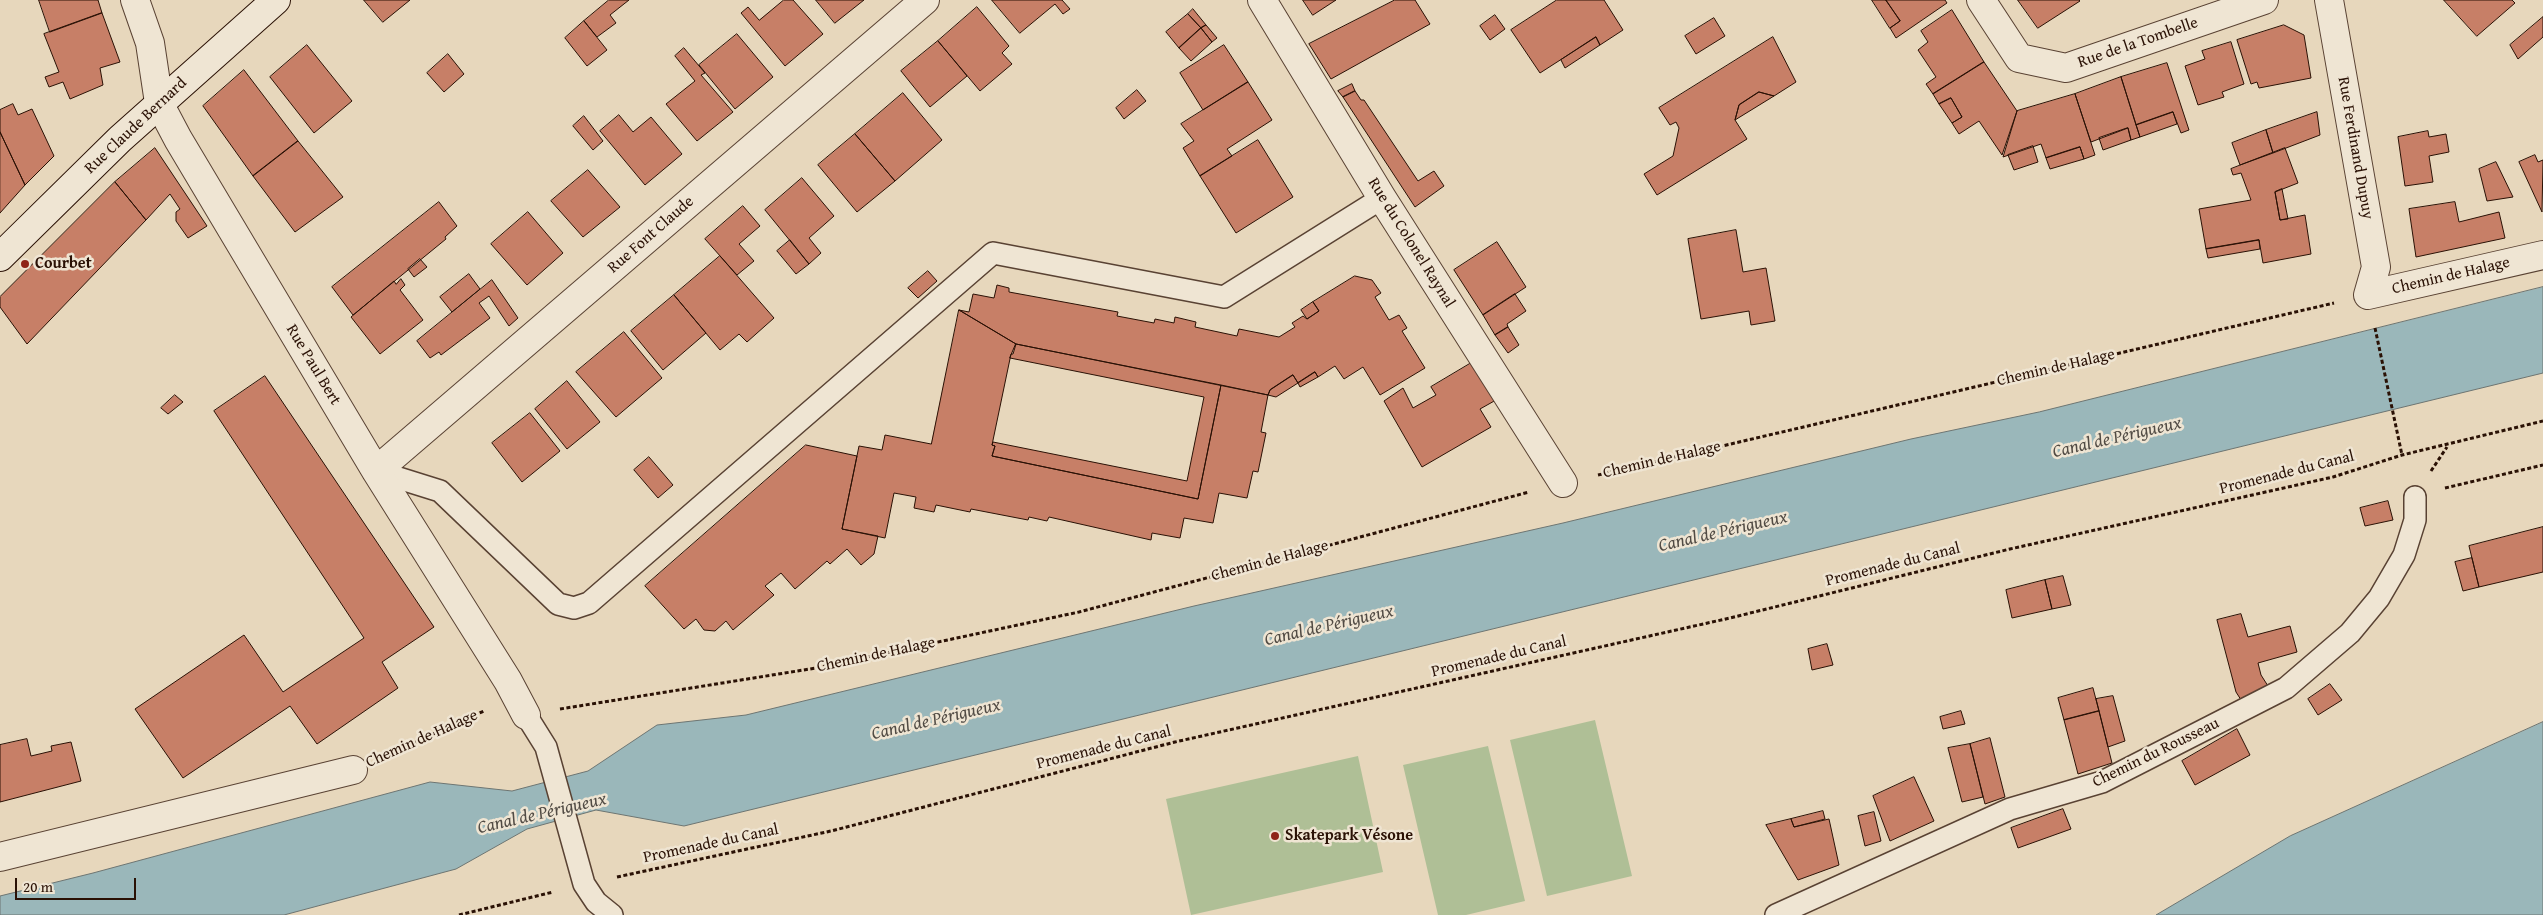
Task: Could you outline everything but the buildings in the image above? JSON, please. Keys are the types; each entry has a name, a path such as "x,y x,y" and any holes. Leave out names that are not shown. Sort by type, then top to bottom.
{"street":[{"name":"Rue Paul Bert","path":"135,0 150,43 158,103 376,471 508,681 526,715"},
{"name":"Rue Claude Bernard","path":"0,257 158,103 276,0"},
{"name":"Rue Font Claude","path":"376,471 925,0"},
{"name":"Rue du Colonel Raynal","path":"1262,0 1382,198 1563,483"},
{"name":"Rue de la Tombelle","path":"1981,0 2019,58 2066,68 2264,0"},
{"name":"Rue Ferdinand Dupuy","path":"2329,0 2376,267 2368,295"},
{"name":"Chemin de Halage","path":"2368,295 2543,255"},
{"name":"Chemin de Halage","path":"0,857 353,770"}],"lane":[{"path":"376,471 440,490 558,604 574,608 590,603 993,253 1224,297 1382,198"},
{"name":"Chemin du Rousseau","path":"1776,915 2010,809 2102,782 2286,688 2350,633 2379,598 2404,555 2415,520 2415,497"},
{"path":"526,715 546,747 584,884 596,902 612,915"}],"path":[{"path":"2368,295 2402,455"},
{"name":"Chemin de Halage","path":"353,770 484,711 526,715 816,668 1079,612 1563,483 2368,295"},
{"name":"Promenade du Canal","path":"459,915 584,884 830,831 1175,742 1721,620 2010,549 2333,477 2402,455 2543,421"},
{"path":"2415,497 2543,465"}],"green space":[{"path":"1595,720 1632,876 1547,896 1510,740"},
{"path":"1488,746 1525,901 1466,915 1438,915 1403,765"},
{"name":"Skatepark Vésone","path":"1358,756 1383,872 1191,915 1166,799"}],"water":[{"name":"Canal de Périgueux","path":"2543,287 2543,373 684,826 596,810 527,829 456,869 284,915 0,915 0,896 93,873 430,782 512,791 588,771 657,725 746,715 1194,606 1563,523 1911,439 2039,412"},
{"path":"2543,722 2543,915 2156,915 2290,836"}],"place":[{"name":"Courbet","path":"25,264"},
{"name":"Skatepark Vésone","path":"1275,836"}]}
